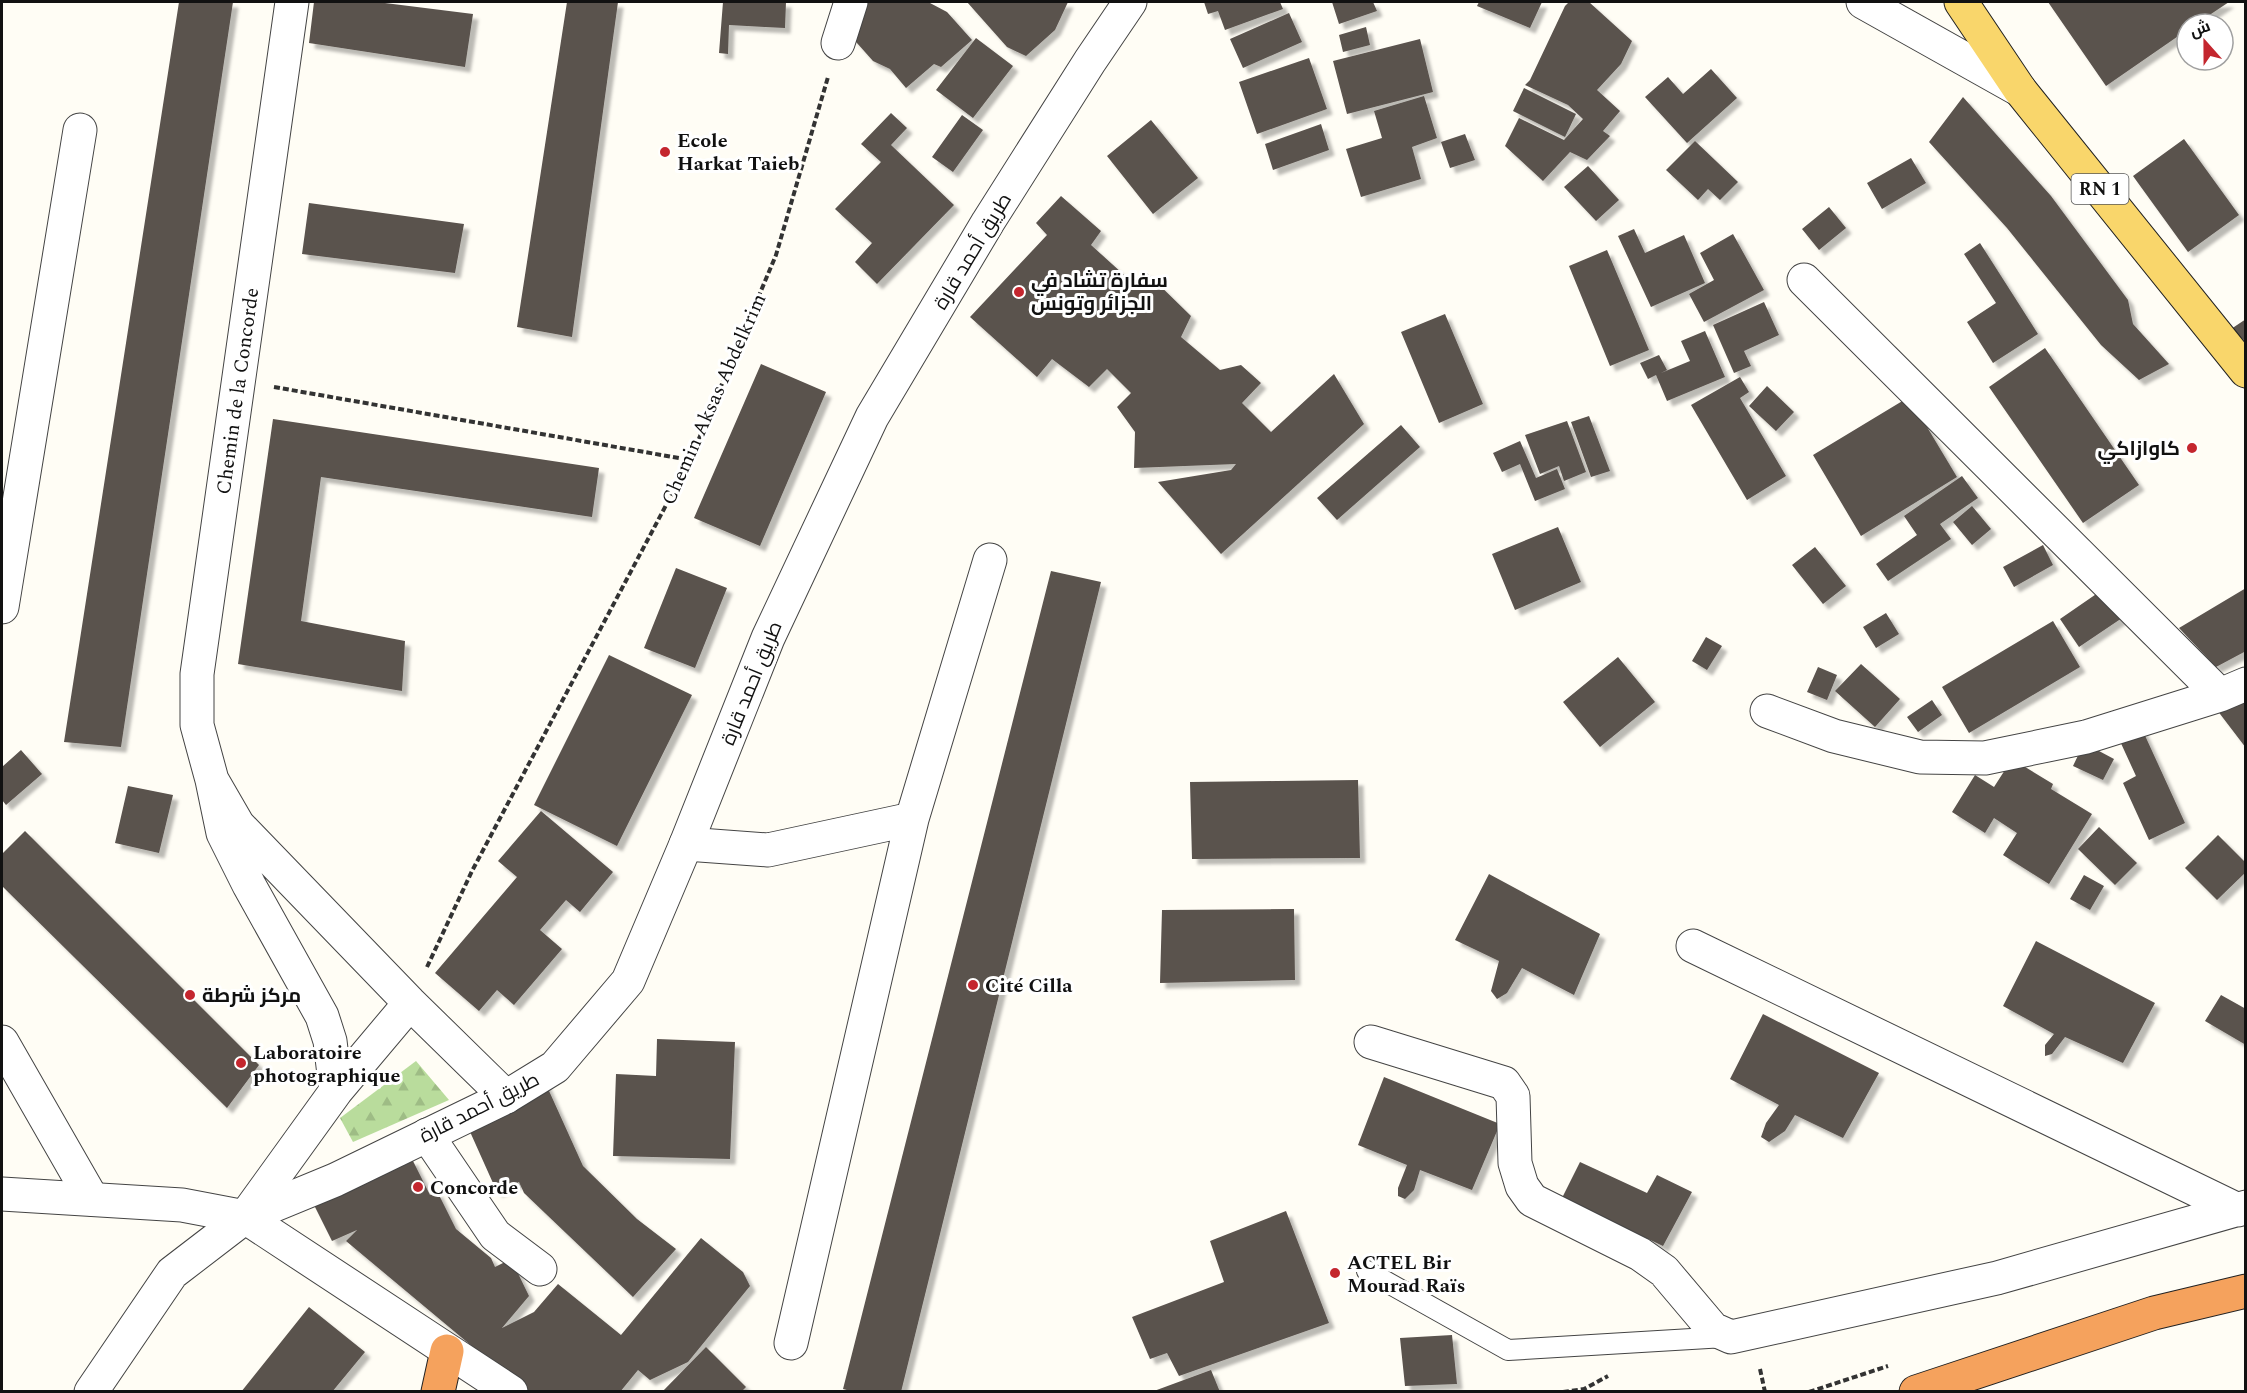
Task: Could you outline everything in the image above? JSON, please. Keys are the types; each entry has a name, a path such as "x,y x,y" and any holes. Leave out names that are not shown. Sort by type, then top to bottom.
{"highway":[{"path":"1916,1392 2154,1313 2246,1291"},
{"path":"438,1392 447,1350"}],"main road":[{"name":"RN 1","path":"1961,2 2020,90 2246,371"}],"street":[{"name":"Chemin de la Concorde","path":"212,780 196,725 197,674 292,2"},
{"path":"838,43 851,2"},
{"name":"طريق أحمد قارة","path":"245,1218 335,1180 506,1097 555,1067 628,981 686,844 768,638 872,417 988,222 1130,2"},
{"path":"1863,2 2020,90"},
{"path":"2,607 80,130"},
{"path":"1767,711 1834,736 1920,757 1985,758 2086,737 2233,690 1804,280"},
{"path":"791,1343 912,819 990,560"},
{"path":"212,780 238,825 410,1003 506,1097"},
{"path":"212,780 223,833 249,885 322,1016 330,1041 336,1091"},
{"path":"686,844 768,850 912,819"},
{"path":"1693,946 2242,1209"},
{"path":"91,1392 172,1273 245,1218 336,1091 410,1003"},
{"path":"2,1042 92,1199"},
{"path":"1371,1042 1504,1083 1513,1096 1515,1163 1522,1186 1532,1200 1640,1254 1664,1271 1713,1329 1731,1337 1997,1278 2242,1209"},
{"path":"427,1135 495,1235 540,1269"},
{"path":"2,1194 182,1205 245,1218 511,1392"}],"lane":[{"path":"1367,1271 1508,1350 1731,1337"}],"path":[{"name":"Chemin Aksas Abdelkrim","path":"410,1003 472,871 690,460 776,255 838,43"},
{"path":"238,381 690,460"}],"green space":[{"path":"416,1061 449,1100 353,1142 340,1118"}],"building":[{"path":"179,2 233,2 121,747 64,742"},
{"path":"314,2 377,2 473,14 465,67 309,43"},
{"path":"567,2 618,2 572,337 517,327"},
{"path":"723,2 786,2 785,28 729,25 728,54 719,53"},
{"path":"864,2 931,2 947,12 972,40 941,67 934,64 906,88 890,69 873,61 849,34"},
{"path":"967,2 1068,2 1055,30 1026,56 1007,47"},
{"path":"1204,2 1280,2 1283,9 1225,30 1218,11 1208,14"},
{"path":"1332,2 1373,2 1377,11 1339,24"},
{"path":"1479,2 1542,2 1530,28 1477,6"},
{"path":"1569,2 1589,2 1632,41 1621,64 1597,90 1620,111 1603,131 1610,136 1587,160 1570,152 1543,181 1505,146 1519,118 1564,140 1583,119 1568,105 1525,85 1530,80"},
{"path":"2048,2 2229,2 2214,12 2175,12 2175,38 2106,86"},
{"path":"1289,13 1302,42 1243,68 1230,39"},
{"path":"1366,27 1370,45 1343,52 1339,35"},
{"path":"976,38 1013,66 973,118 936,90"},
{"path":"1420,39 1433,92 1347,114 1333,61"},
{"path":"1309,58 1327,109 1257,134 1239,82"},
{"path":"1711,69 1737,98 1687,143 1645,97 1668,77 1683,94"},
{"path":"1524,88 1576,114 1565,137 1513,111"},
{"path":"1424,96 1437,138 1412,147 1421,179 1361,197 1346,149 1382,138 1374,111"},
{"path":"1963,97 2051,196 2128,300 2133,324 2169,364 2139,380 2101,345 2007,228 1929,142"},
{"path":"891,113 907,128 891,145 954,205 877,284 855,262 872,243 835,209 881,162 861,144"},
{"path":"962,115 983,130 953,172 932,157"},
{"path":"1151,120 1198,178 1153,214 1107,156"},
{"path":"1321,124 1329,150 1273,170 1265,144"},
{"path":"1465,134 1475,160 1450,168 1441,142"},
{"path":"2184,139 2239,215 2188,252 2133,176"},
{"path":"1695,141 1738,182 1720,200 1708,189 1698,200 1666,170"},
{"path":"1911,158 1926,183 1882,209 1867,183"},
{"path":"1588,166 1619,200 1596,221 1564,187"},
{"path":"1061,196 1101,231 1091,245 1133,283 1145,271 1191,316 1181,337 1220,370 1241,365 1261,383 1242,403 1271,432 1334,374 1364,424 1221,554 1158,482 1231,470 1236,464 1134,468 1135,432 1117,407 1131,393 1107,369 1089,387 1052,359 1037,377 970,317 1047,235 1036,223"},
{"path":"309,203 464,224 455,273 302,254"},
{"path":"1829,207 1846,228 1819,250 1802,229"},
{"path":"1634,229 1645,253 1684,235 1705,283 1651,307 1618,236"},
{"path":"1733,234 1764,290 1704,322 1689,294 1714,280 1700,253"},
{"path":"1980,243 2038,334 1993,363 1967,322 1996,303 1964,254"},
{"path":"1607,250 1649,350 1610,366 1569,266"},
{"path":"1764,302 1779,335 1744,351 1751,366 1734,373 1713,325"},
{"path":"1445,314 1483,404 1439,423 1401,332"},
{"path":"2246,319 2246,342 2231,329"},
{"path":"1705,331 1725,377 1667,401 1656,375 1648,379 1640,363 1659,355 1667,370 1661,373 1690,361 1681,341"},
{"path":"2045,348 2139,485 2083,523 1989,387"},
{"path":"761,364 826,392 760,546 694,518"},
{"path":"1740,377 1749,392 1740,398 1786,476 1747,500 1691,405"},
{"path":"1767,386 1794,412 1776,431 1749,406"},
{"path":"1909,397 1957,477 1861,536 1813,455"},
{"path":"1589,416 1610,471 1591,477 1571,422"},
{"path":"273,419 599,468 592,517 321,477 301,621 405,641 402,691 238,664"},
{"path":"1567,421 1586,472 1564,481 1559,466 1540,474 1525,435"},
{"path":"1401,425 1420,447 1337,520 1317,498"},
{"path":"1520,441 1536,478 1557,469 1565,489 1535,501 1520,464 1502,472 1493,453"},
{"path":"1962,476 1978,498 1940,524 1951,539 1888,581 1876,564 1917,535 1904,516"},
{"path":"1972,506 1991,529 1972,545 1953,522"},
{"path":"1558,527 1581,582 1515,610 1492,554"},
{"path":"2043,545 2053,565 2014,587 2003,567"},
{"path":"1815,547 1846,586 1823,604 1792,565"},
{"path":"676,568 727,588 695,668 644,648"},
{"name":"Cité Cilla","path":"1051,571 1101,582 901,1392 854,1392 843,1389"},
{"path":"2105,588 2125,616 2079,647 2060,619"},
{"path":"2246,588 2246,651 2216,667 2179,628"},
{"path":"1886,613 1899,634 1876,648 1863,627"},
{"path":"2053,621 2080,667 1969,733 1942,687"},
{"path":"1706,637 1722,646 1707,670 1692,661"},
{"path":"609,655 692,695 617,846 534,805"},
{"path":"1618,657 1655,702 1600,747 1563,702"},
{"path":"1861,664 1900,699 1875,727 1835,691"},
{"path":"1818,667 1837,675 1827,700 1807,692"},
{"path":"2246,696 2246,748 2217,710"},
{"path":"1932,700 1942,715 1918,732 1907,717"},
{"path":"2142,729 2185,823 2149,840 2123,783 2136,776 2119,739"},
{"path":"2084,743 2114,759 2103,780 2073,766"},
{"path":"21,750 42,774 6,805 2,800 2,767"},
{"path":"2012,759 2053,784 2051,789 2092,814 2049,884 2003,855 2017,833 1994,818 1985,833 1952,812 1975,775 1994,787"},
{"path":"1358,780 1360,858 1192,859 1190,782"},
{"path":"128,786 173,795 159,853 115,843"},
{"path":"541,811 613,872 580,912 566,900 540,930 562,949 514,1005 497,990 479,1011 435,973 517,877 498,861"},
{"path":"2099,827 2137,863 2115,885 2078,849"},
{"path":"25,831 259,1065 227,1108 2,886 2,854"},
{"path":"2218,835 2246,863 2246,872 2217,900 2185,868"},
{"path":"1489,874 1600,934 1574,995 1522,968 1507,993 1497,999 1491,991 1499,961 1455,940"},
{"path":"2084,875 2104,886 2090,910 2070,899"},
{"path":"1294,909 1295,980 1160,983 1162,910"},
{"path":"2036,941 2155,1003 2123,1063 2065,1037 2052,1054 2045,1056 2045,1045 2054,1034 2003,1006"},
{"path":"2221,995 2246,1009 2246,1045 2205,1021"},
{"path":"1763,1014 1879,1073 1843,1138 1795,1115 1785,1131 1769,1142 1761,1137 1766,1123 1779,1105 1730,1079"},
{"path":"657,1039 735,1042 730,1159 613,1156 616,1074 656,1076"},
{"path":"1384,1077 1500,1124 1472,1190 1420,1170 1414,1190 1405,1199 1398,1196 1398,1188 1407,1165 1358,1145"},
{"path":"545,1082 583,1166 637,1219 676,1249 633,1297 524,1193 519,1182 497,1192 467,1125"},
{"path":"412,1159 430,1195 437,1191 456,1229 491,1258 495,1267 511,1259 529,1296 502,1328 534,1312 558,1284 621,1335 701,1238 743,1272 750,1286 688,1362 650,1380 638,1370 620,1392 527,1392 346,1241 357,1230 332,1241 311,1199"},
{"path":"1580,1162 1647,1193 1657,1175 1692,1192 1663,1246 1562,1198"},
{"path":"1286,1211 1329,1323 1179,1376 1167,1353 1150,1359 1132,1317 1224,1282 1210,1241"},
{"path":"309,1307 365,1352 332,1392 241,1392"},
{"path":"1452,1335 1457,1384 1405,1386 1400,1338"},
{"path":"706,1347 746,1387 741,1392 662,1392"},
{"path":"1211,1370 1220,1392 1154,1392 1154,1391"}],"place":[{"name":"Ecole Harkat Taieb","path":"665,152"},
{"name":"سفارة تشاد في الجزائر وتونس","path":"1019,292"},
{"name":"كاوازاكي","path":"2192,448"},
{"name":"Cité Cilla","path":"973,985"},
{"name":"مركز شرطة","path":"190,995"},
{"name":"Laboratoire photographique","path":"241,1063"},
{"name":"Concorde","path":"418,1187"},
{"name":"ACTEL Bir Mourad Raïs","path":"1335,1273"}]}
